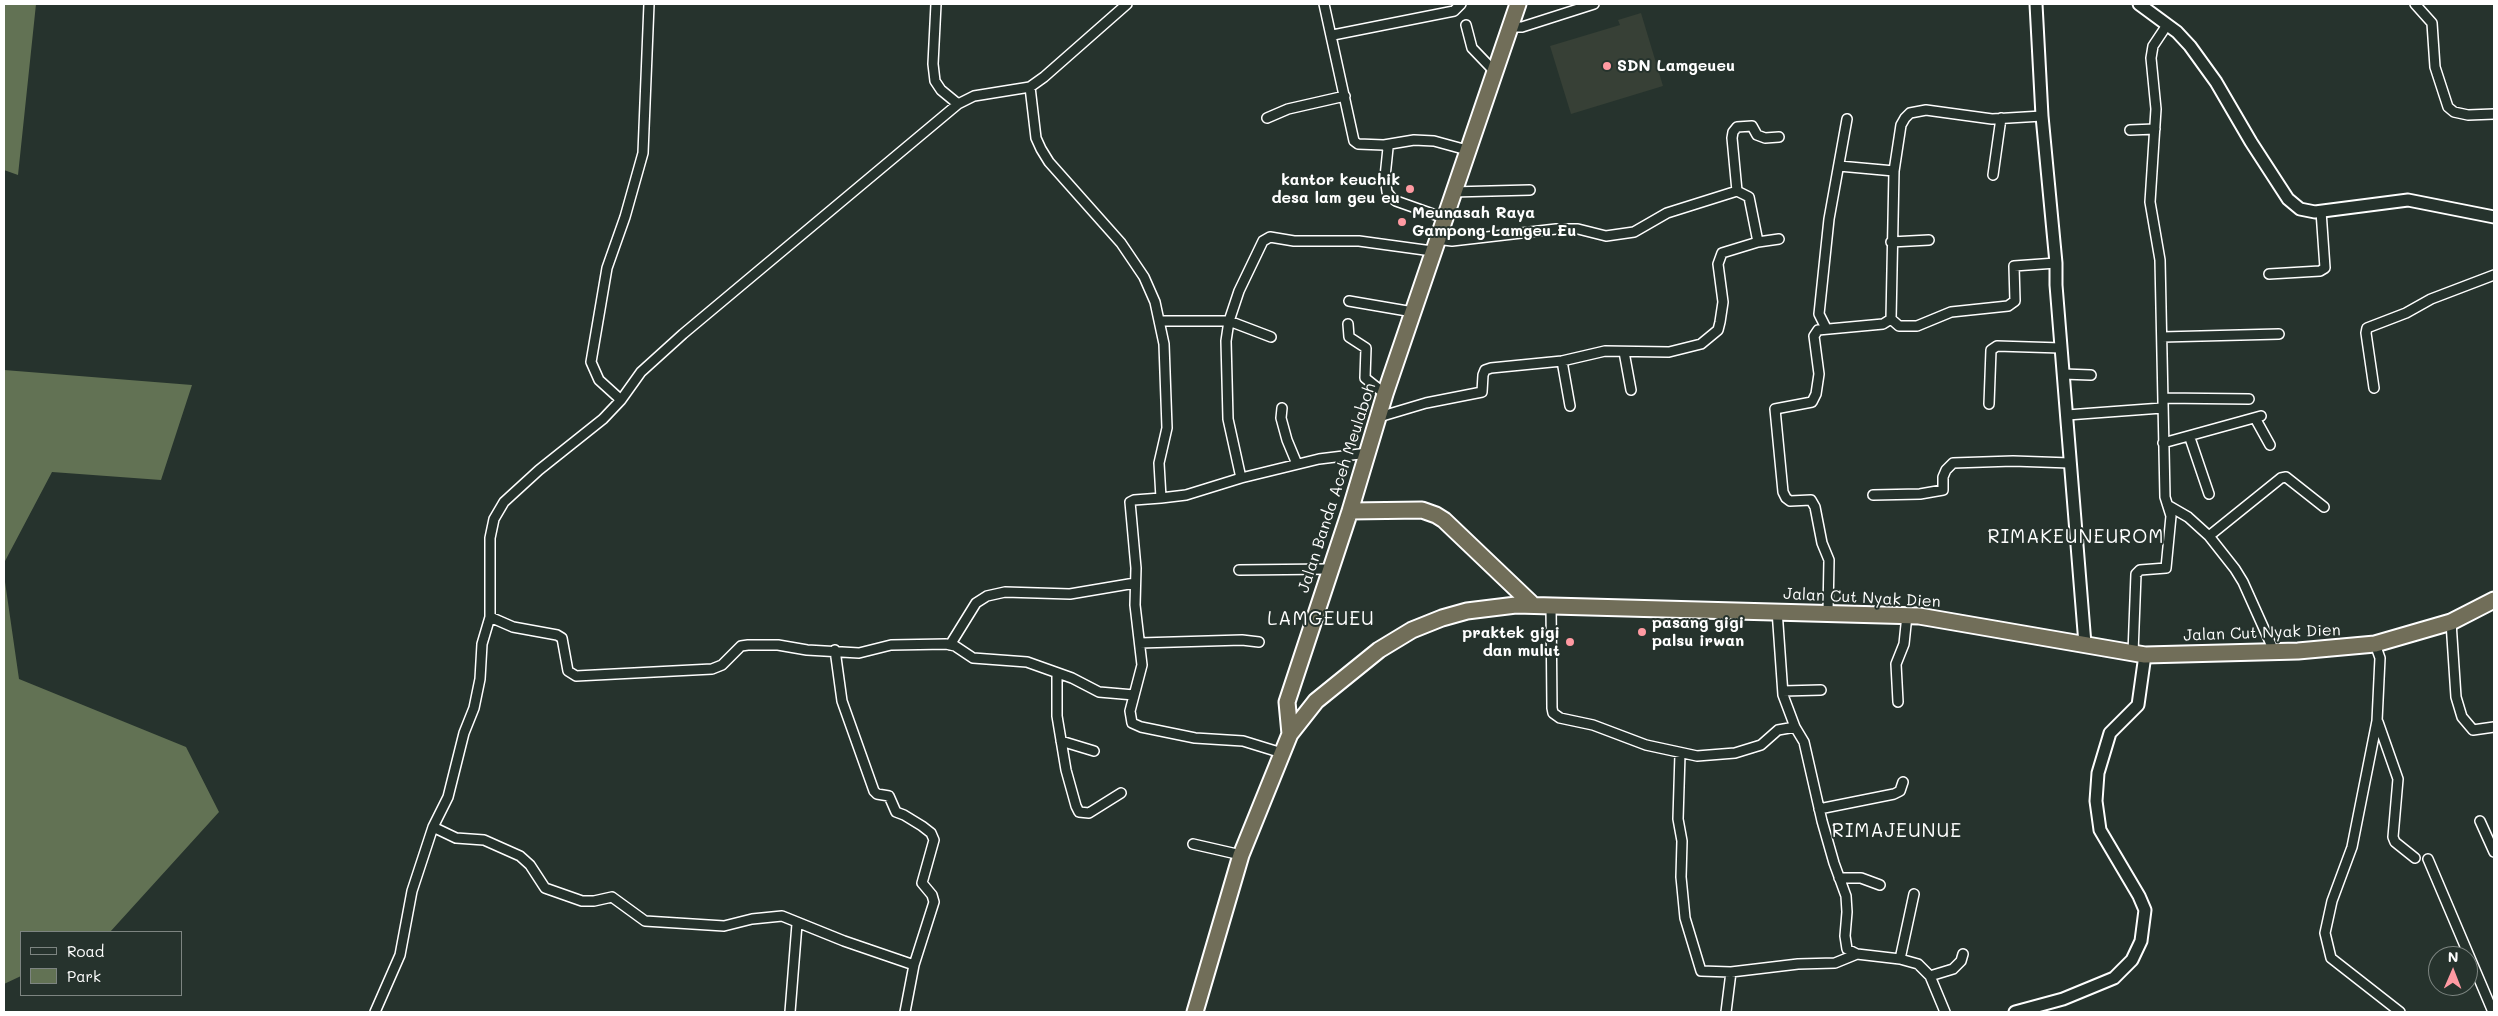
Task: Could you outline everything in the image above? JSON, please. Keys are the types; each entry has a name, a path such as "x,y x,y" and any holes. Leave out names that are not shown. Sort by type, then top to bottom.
{"highway":[{"name":"Jalan Banda Aceh Meulaboh","path":"1195,1012 1241,855 1290,734 1287,702 1350,511 1385,394 1452,192 1518,4"},
{"path":"1350,511 1422,510 1436,515 1444,520 1531,604"},
{"name":"Jalan Cut Nyak Dien","path":"1290,734 1316,701 1380,650 1412,630 1442,618 1467,611 1531,604 1907,615 1989,627 2139,654 2298,651 2375,644 2451,622 2494,600"}],"street":[{"path":"621,400 600,380 591,362 607,268 625,217 643,153 649,4"},
{"path":"936,4 933,64 935,81 941,90 958,104"},
{"path":"375,1012 400,954 412,891 433,827 448,797 464,733 474,708 480,679 482,644 490,617 490,538 494,520 504,502 539,470 586,435 621,400 642,372 682,334 958,104 974,96 1030,87 1044,77 1127,4"},
{"path":"1324,4 1333,36 1356,143 1384,145 1414,140 1434,141 1467,150"},
{"path":"1333,36 1454,12 1461,4"},
{"path":"1511,27 1522,27 1594,4"},
{"path":"2036,4 2042,116 2056,263 2085,644"},
{"path":"2139,4 2167,25 2190,46 2216,82 2251,142 2288,199 2300,209 2321,211 2408,200 2494,217"},
{"path":"2418,4 2432,23 2435,67 2448,108 2454,112 2468,115 2494,114"},
{"path":"1466,25 1472,48 1495,72"},
{"path":"2015,1012 2063,999 2114,978 2132,960 2141,941 2145,910 2139,896 2100,830 2096,801 2098,774 2110,733 2138,705 2139,654 2136,574 2140,570 2166,568 2171,516 2165,498 2160,260 2150,202 2155,129 2155,93 2151,58 2153,46 2167,25"},
{"path":"1030,87 1036,138 1041,149 1049,162 1120,243 1144,277 1161,321 1164,344 1167,428 1159,463 1161,498"},
{"path":"1267,118 1288,109 1345,96"},
{"path":"2042,116 2001,118 1926,110 1910,113 1901,125 1894,171 1891,242 1891,319 1899,326 1917,326 1951,312 2008,306 2015,301 2014,266 2056,263"},
{"path":"1993,175 2001,118"},
{"path":"1826,328 1819,314 1829,219 1847,119"},
{"path":"1737,191 1733,132 1737,127 1752,126 1757,135 1765,138 1779,137"},
{"path":"2130,130 2155,129"},
{"path":"1384,145 1388,149 1386,185 1391,197 1444,218"},
{"path":"1839,166 1894,171"},
{"path":"1452,192 1530,190"},
{"path":"1240,478 1228,419 1226,364 1229,320 1246,273 1266,238 1434,245 1452,241 1556,229 1578,229 1592,234 1619,236 1634,232 1667,213 1737,191 1749,197 1758,242"},
{"path":"2269,274 2325,268 2321,211"},
{"path":"1379,417 1426,404 1482,392 1483,375 1486,370 1491,368 1562,361 1605,352 1670,352 1689,349 1701,344 1718,330 1723,302 1718,264 1722,253 1758,242 1779,239"},
{"path":"1891,242 1929,240"},
{"path":"2374,388 2366,333 2367,328 2406,313 2431,299 2494,275"},
{"path":"1349,301 1413,312"},
{"path":"1828,612 1829,560 1822,543 1815,507 1811,500 1790,501 1783,492 1775,409 1812,402 1816,394 1819,374 1814,336 1818,330 1883,324 1891,319"},
{"path":"1161,321 1229,320 1270,337"},
{"path":"1348,324 1349,336 1366,348 1365,378 1385,394"},
{"path":"2162,337 2280,334"},
{"path":"1989,404 1991,350 1997,346 2061,348"},
{"path":"1624,352 1631,390"},
{"path":"1562,361 1570,406"},
{"path":"2063,374 2091,375"},
{"path":"2163,398 2249,399"},
{"path":"1282,408 1281,418 1287,440 1297,464"},
{"path":"2067,415 2162,408"},
{"path":"2163,443 2190,438 2258,417 2270,445"},
{"path":"2190,438 2209,494"},
{"path":"1282,753 1243,741 1195,738 1136,726 1130,719 1134,695 1142,672 1135,583 1136,563 1130,502 1186,495 1240,478 1297,464 1368,453"},
{"path":"1873,495 1920,494 1943,490 1943,477 1946,470 1953,464 2013,461 2070,464"},
{"path":"2209,536 2281,478 2286,477 2324,507"},
{"path":"2169,506 2188,517 2209,536 2243,582 2274,651"},
{"path":"1239,570 1330,569"},
{"path":"950,645 976,603 986,596 1005,592 1070,594 1135,583"},
{"path":"1551,606 1553,713 1560,718 1593,725 1646,745 1680,754 1697,756 1735,753 1761,745 1778,730 1795,727"},
{"path":"1777,610 1783,691 1795,727 1804,742 1819,809 1846,896 1847,949 1857,954 1900,959 1918,964 1930,976 1945,1012"},
{"path":"1898,702 1896,664 1904,644 1907,615"},
{"path":"490,617 513,627 557,635 562,638 568,671 576,676 712,668 722,665 742,646 748,645 859,653 902,644 950,645 973,658 1023,661 1072,678 1099,692 1134,695"},
{"path":"2451,622 2456,697 2462,717 2473,730 2494,728"},
{"path":"1140,644 1242,640 1259,642"},
{"path":"2375,644 2380,658 2378,722 2352,847 2332,901 2325,933 2331,958 2400,1012"},
{"path":"835,650 842,701 874,791 877,794 889,796 896,812 904,814 933,836 933,846 922,883 932,895 934,902 914,964 905,1012"},
{"path":"1057,674 1056,711 1066,770 1079,812 1089,813 1121,793"},
{"path":"1783,691 1821,690"},
{"path":"2378,722 2398,779 2394,842 2415,858"},
{"path":"1061,741 1094,751"},
{"path":"1680,754 1678,819 1682,841 1681,877 1685,918 1701,971 1731,972 1798,964 1834,963 1857,954"},
{"path":"1819,809 1894,794 1900,791 1903,782"},
{"path":"2480,821 2494,852"},
{"path":"433,827 456,838 484,840 520,856 530,865 545,888 582,901 594,901 612,897 645,920 724,926 752,919 778,916 914,964"},
{"path":"1193,844 1241,855"},
{"path":"2428,859 2490,1011"},
{"path":"1839,878 1861,878 1880,885"},
{"path":"1900,959 1914,894"},
{"path":"790,1012 798,924"},
{"path":"1930,976 1953,969 1961,961 1963,954"},
{"path":"1726,1012 1731,972"}],"shaded area":[{"name":"SDN Lamgeueu","path":"1641,13 1663,86 1571,114 1550,46 1620,25 1618,20"}],"green space":[{"path":"4,4 36,4 18,175 4,170"},
{"path":"4,370 192,385 161,480 52,472 4,563"},
{"path":"4,575 19,679 186,747 219,812 111,931 20,931 20,976 4,984"}],"place":[{"name":"SDN Lamgeueu","path":"1607,66"},
{"name":"kantor keuchik desa lam geu eu","path":"1410,189"},
{"name":"Meunasah Raya Gampong Lamgeu Eu","path":"1402,222"},
{"name":"pasang gigi palsu irwan","path":"1642,632"},
{"name":"praktek gigi dan mulut","path":"1570,642"}],"district":[{"name":"RIMAKEUNEUROM","path":"2076,537"},
{"name":"LAMGEUEU","path":"1321,619"},
{"name":"RIMAJEUNUE","path":"1897,831"}]}
